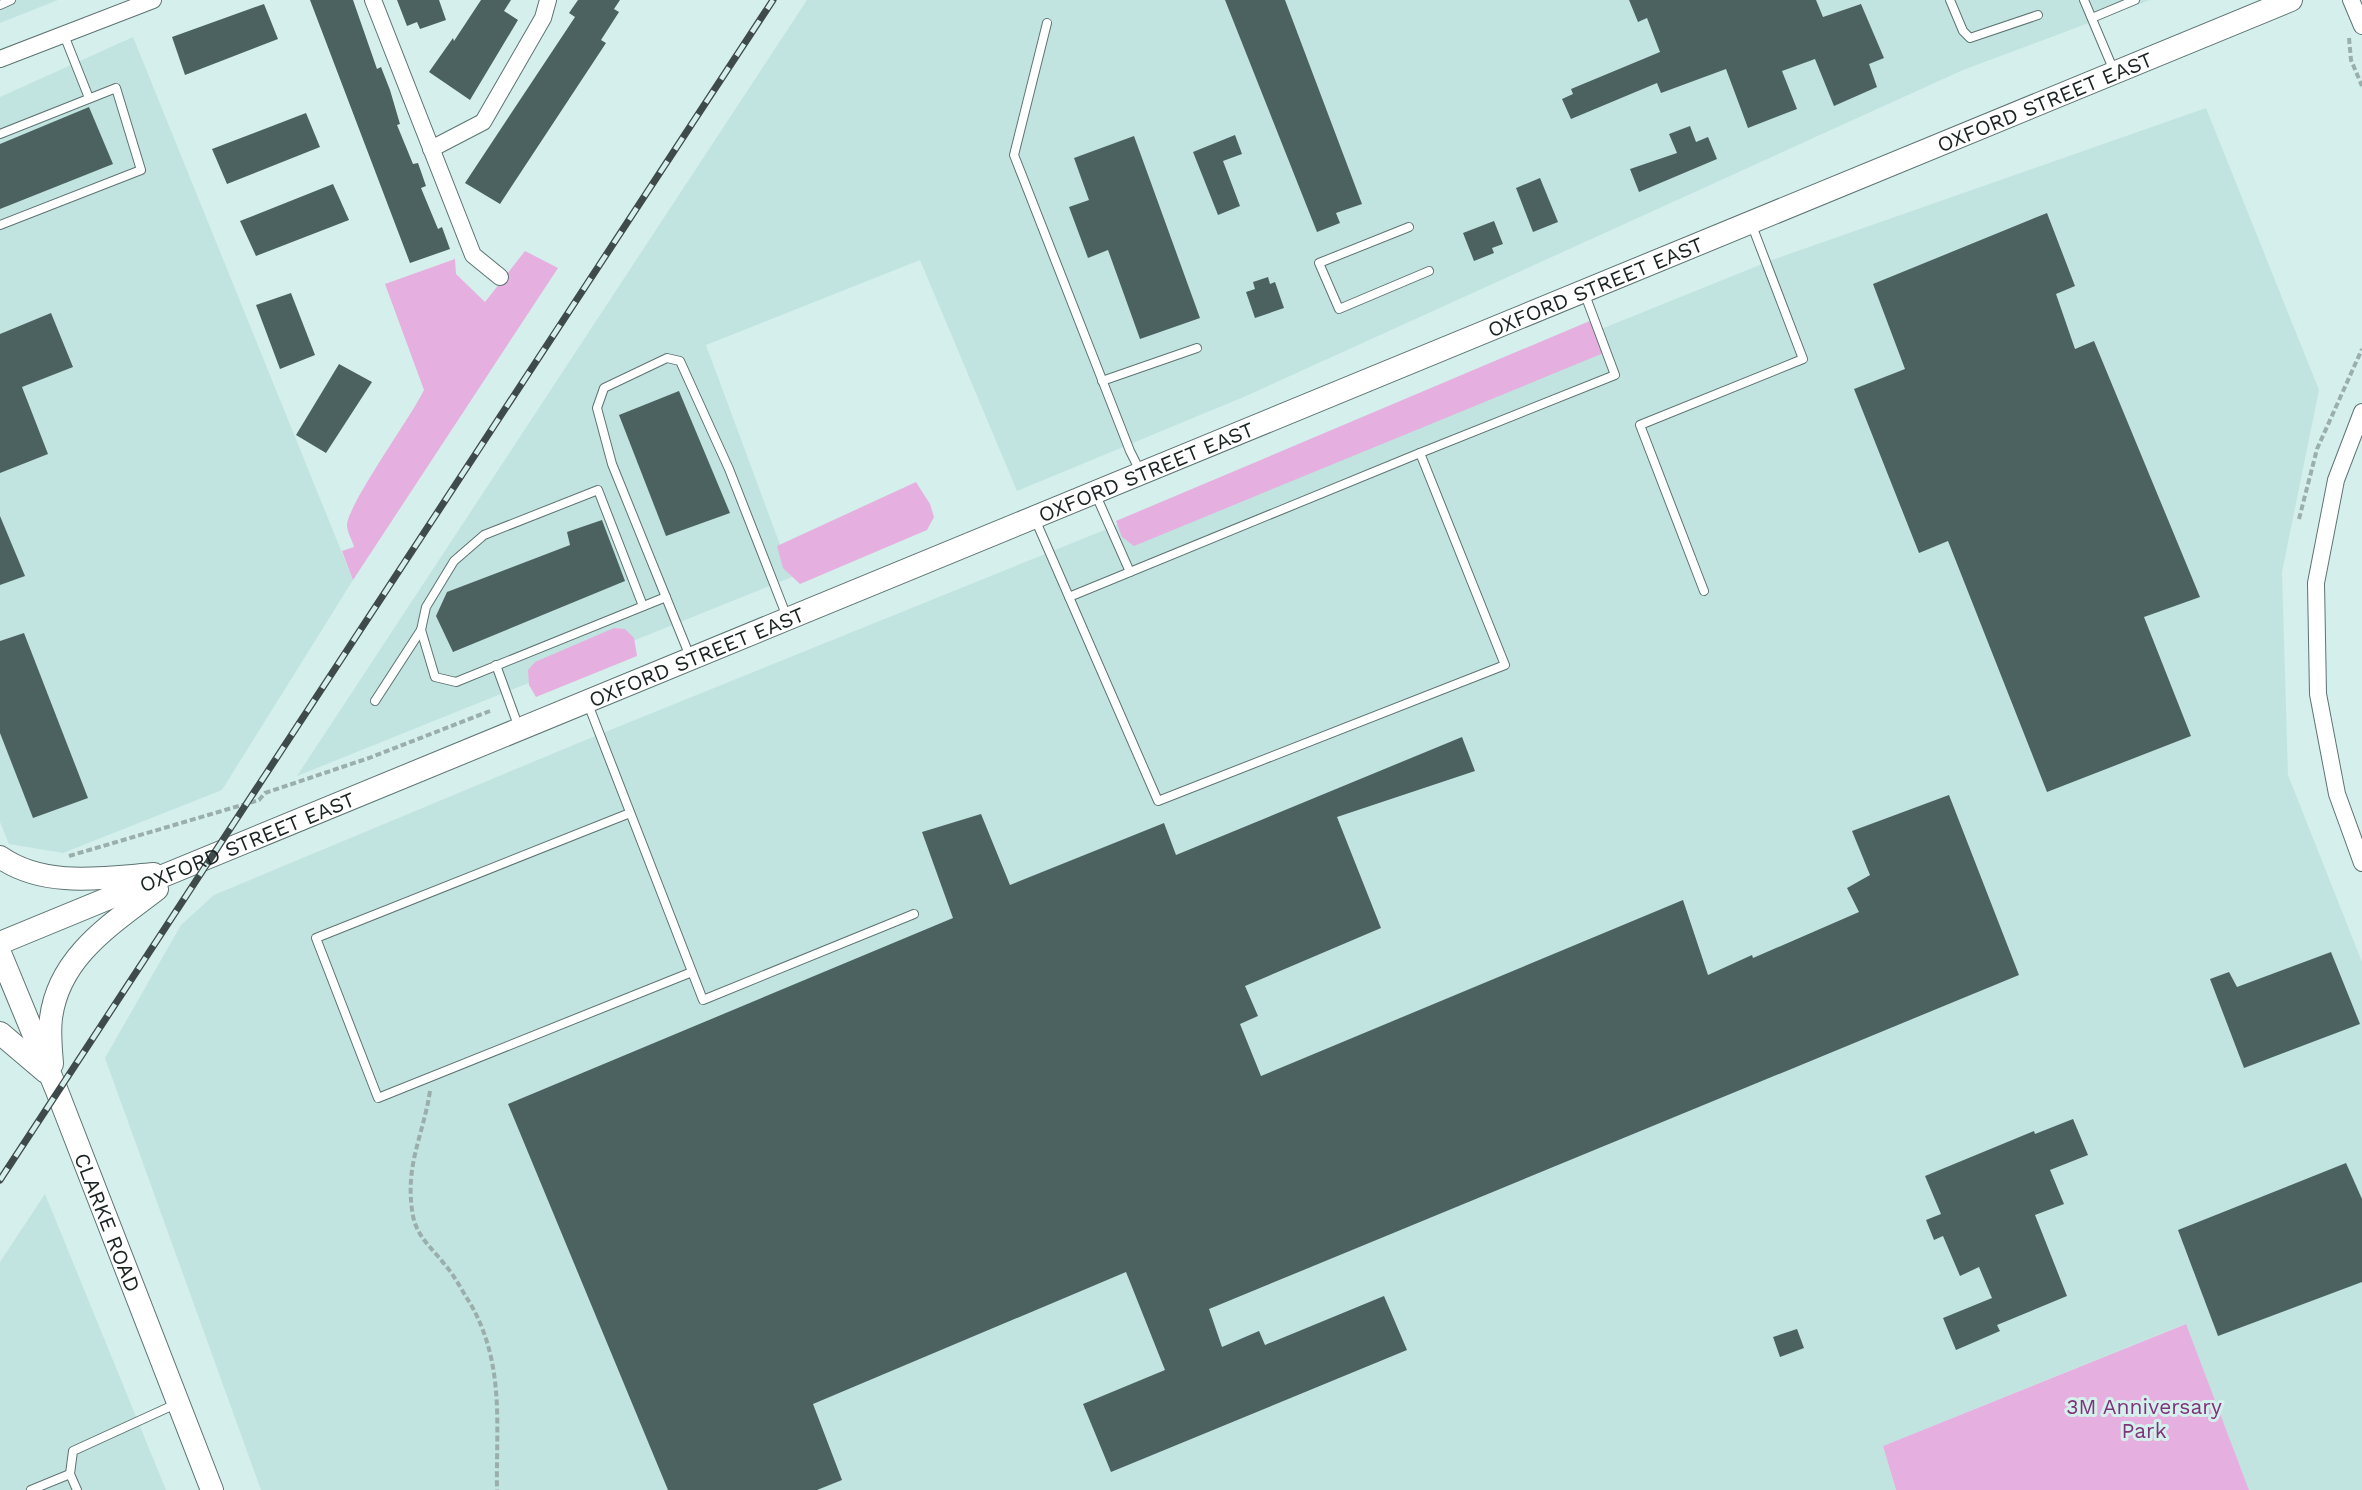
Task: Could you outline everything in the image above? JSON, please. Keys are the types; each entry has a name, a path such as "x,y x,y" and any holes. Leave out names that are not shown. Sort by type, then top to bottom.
{"main road":[{"name":"OXFORD STREET EAST","path":"0,944 2291,0"},
{"path":"0,857 28,873 70,878 179,871"},
{"path":"52,1077 51,1017 67,969 78,954 93,940 179,871"},
{"name":"CLARKE ROAD","path":"0,953 52,1077 212,1490"},
{"path":"0,1033 52,1077"}],"street":[{"path":"0,59 153,0"},
{"path":"373,0 473,255 500,277"},
{"path":"431,149 483,122 543,18 548,0"},
{"path":"2351,0 2355,30"},
{"path":"2362,412 2336,480 2316,583 2318,694 2337,794 2362,863"}],"lane":[{"path":"0,5 11,0"},
{"path":"1950,0 1963,32 1970,38 1976,38 2038,15"},
{"path":"2084,0 2115,73"},
{"path":"2092,18 2135,0"},
{"path":"1047,23 1014,155 1102,381 1142,474"},
{"path":"64,35 89,98"},
{"path":"0,134 116,88 141,170 0,225"},
{"path":"1704,591 1640,425 1803,358 1750,223"},
{"path":"1409,227 1319,263 1339,309 1429,271"},
{"path":"1069,597 1615,375 1584,292"},
{"path":"1102,381 1197,348"},
{"path":"692,660 612,464 597,408 604,388 667,358 680,361 729,469 788,620"},
{"path":"1034,519 1158,801 1505,665 1420,453"},
{"path":"375,701 421,630 426,607 454,561 484,535 598,490 643,606"},
{"path":"1095,493 1130,572"},
{"path":"421,630 435,677 456,682 666,597"},
{"path":"496,665 520,731"},
{"path":"588,703 703,1000 914,914"},
{"path":"630,813 316,938 378,1098 692,972"},
{"path":"77,1490 70,1474 73,1451 178,1403"},
{"path":"31,1490 70,1474"}],"path":[{"path":"2355,30 2351,60 2362,86"},
{"path":"2299,519 2317,449 2362,350"},
{"path":"65,857 135,834 259,800 265,794 369,758 490,711"},
{"path":"431,1077 427,1106 410,1170 413,1220 422,1238 446,1266 489,1341 495,1370 498,1404 496,1490"}],"shaded area":[{"path":"0,0 58,0 0,23"},
{"path":"807,0 2150,0 1963,70 1246,396 1017,491 920,260 706,345 792,577 297,776"},
{"path":"133,37 353,580 222,790 63,853 9,844 0,822 0,97"},
{"path":"2206,108 2319,390 2282,572 2288,775 2362,962 2362,1490 2249,1490 2185,1324 1883,1446 1896,1490 261,1490 105,1058 181,925 214,895 583,741 1772,260"},
{"path":"45,1194 166,1490 0,1490 0,1262"}],"green space":[{"path":"525,251 558,268 353,580 342,551 354,547 347,528 350,514 368,480 424,390 385,284 455,259 456,274 485,302"},
{"path":"1592,320 1606,352 1134,546 1122,537 1116,521"},
{"path":"916,482 930,504 934,517 927,530 800,584 783,568 777,546"},
{"path":"614,628 625,629 634,638 637,656 536,697 529,685 528,670 535,662"},
{"name":"3M Anniversary Park","path":"2186,1324 2249,1490 1896,1490 1883,1446"}],"building":[{"path":"310,0 353,0 377,69 381,67 390,90 400,124 397,125 413,164 418,163 426,186 421,188 438,229 442,227 450,249 410,263"},
{"path":"397,0 439,0 446,20 420,29 417,22 407,26"},
{"path":"481,0 511,0 504,11 518,20 470,100 429,72 453,38 454,41"},
{"path":"578,0 620,0 614,9 619,12 601,40 606,43 500,204 465,183 575,17 569,13"},
{"path":"1225,0 1285,0 1362,204 1336,213 1340,223 1317,232"},
{"path":"1629,0 1816,0 1823,17 1861,4 1884,58 1869,64 1877,87 1834,106 1815,59 1782,71 1797,109 1748,128 1726,69 1661,93 1657,83 1571,119 1562,99 1573,94 1571,89 1660,52 1647,18 1638,22"},
{"path":"264,4 278,39 185,75 172,37"},
{"path":"89,107 113,164 0,209 0,144"},
{"path":"306,113 320,147 227,184 212,149"},
{"path":"1690,126 1696,142 1708,137 1717,159 1639,192 1630,169 1677,153 1669,134"},
{"path":"1235,135 1242,154 1223,161 1240,206 1218,215 1193,152"},
{"path":"1134,136 1200,318 1140,339 1108,250 1088,258 1069,207 1089,200 1074,158"},
{"path":"1540,178 1558,222 1533,232 1516,188"},
{"path":"333,184 349,220 256,256 240,221"},
{"path":"2047,213 2075,286 2056,294 2075,349 2094,341 2200,597 2144,617 2191,736 2047,792 1948,541 1919,553 1854,389 1905,369 1873,284"},
{"path":"1494,221 1503,244 1492,248 1494,253 1474,261 1463,233"},
{"path":"1268,277 1270,284 1275,282 1284,308 1255,318 1246,292 1255,289 1253,282"},
{"path":"291,293 315,355 280,369 256,305"},
{"path":"51,313 73,367 22,387 48,454 0,473 0,334"},
{"path":"339,364 372,382 326,453 296,435"},
{"path":"679,391 730,513 666,536 619,415"},
{"path":"0,516 25,576 0,585"},
{"path":"602,520 625,581 453,652 436,616 447,592 570,545 567,532"},
{"path":"24,633 88,798 33,818 0,733 0,641"},
{"path":"1462,737 1475,771 1337,817 1381,928 1245,986 1258,1016 1240,1024 1261,1076 1683,900 1708,975 1752,955 1753,958 1859,912 1847,888 1870,875 1852,831 1949,795 2019,975 1209,1309 1222,1347 1259,1331 1265,1345 1384,1296 1407,1350 1111,1472 1083,1404 1165,1370 1126,1272 813,1404 842,1480 817,1490 668,1490 508,1104 953,918 922,832 981,814 1010,885 1164,823 1176,855"},
{"path":"2331,952 2360,1024 2244,1068 2210,979 2229,972 2237,987"},
{"path":"2073,1119 2088,1155 2050,1170 2064,1204 2035,1215 2067,1296 1997,1325 2000,1331 1956,1350 1943,1318 1992,1298 1979,1267 1960,1276 1943,1236 1934,1240 1926,1220 1941,1214 1925,1176 2034,1131 2035,1134"},
{"path":"2346,1163 2362,1199 2362,1282 2218,1336 2178,1230"},
{"path":"1797,1329 1804,1348 1780,1357 1773,1337"}],"railway":[{"path":"0,1180 773,0"}]}
